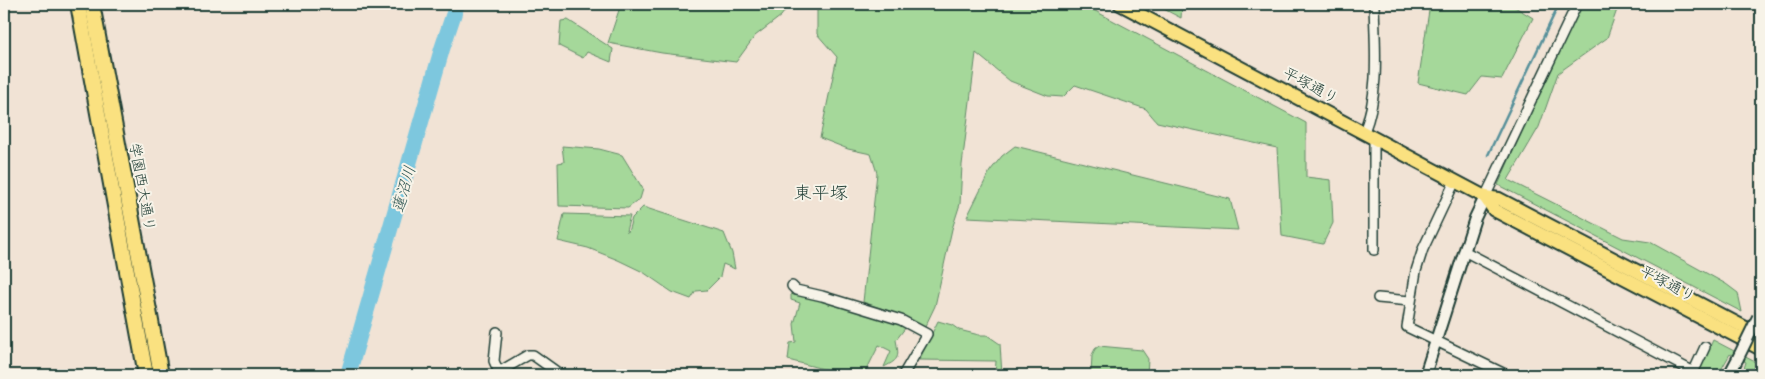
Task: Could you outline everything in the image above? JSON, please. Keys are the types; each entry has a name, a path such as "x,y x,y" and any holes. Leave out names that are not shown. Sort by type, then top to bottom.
{"highway":[{"name":"学園西大通り","path":"78,4 146,375"},
{"name":"学園西大通り","path":"92,4 161,375"}],"main road":[{"name":"平塚通り","path":"1120,4 1485,197 1499,199 1761,336"},
{"name":"平塚通り","path":"1485,197 1494,210 1761,350"}],"street":[{"path":"1374,4 1375,59 1369,134 1374,250"},
{"path":"1425,375 1476,218 1577,4"},
{"path":"1455,181 1423,248 1416,271 1407,327 1507,375"},
{"path":"1464,251 1693,373 1705,347"},
{"path":"792,286 796,290 901,320 927,334 903,375"},
{"path":"1378,298 1410,302"},
{"path":"1730,375 1760,314"},
{"path":"497,332 494,361 499,373 528,355 532,355 561,375"}],"green space":[{"path":"621,4 790,4 781,16 755,36 736,62 662,53 608,43"},
{"path":"816,4 1082,4 1306,123 1306,177 1331,180 1333,223 1323,244 1282,236 1277,148 1157,122 1146,109 1075,85 1063,97 1048,96 1010,81 976,53 962,165 960,204 952,229 935,306 924,329 898,314 863,302 877,173 871,154 848,149 820,138 837,57 817,34"},
{"path":"1154,4 1182,4 1181,18"},
{"path":"1430,4 1510,4 1533,18 1502,79 1482,77 1468,95 1418,83"},
{"path":"1579,4 1619,4 1607,38 1558,73 1539,127 1508,180 1623,238 1650,242 1726,284 1738,293 1742,312 1498,185"},
{"path":"568,20 613,49 611,62 587,52 583,58 559,46 561,21"},
{"path":"562,146 599,149 622,155 643,189 640,199 628,208 559,206 558,163 564,162"},
{"path":"1015,146 1230,199 1238,230 967,217 990,171 1002,156"},
{"path":"643,207 724,233 732,253 735,269 723,264 720,277 707,290 696,291 691,299 672,292 643,272 618,260 588,248 558,241 564,214 630,216 626,231 628,232 632,218"},
{"path":"791,292 805,294 894,320 906,327 896,340 898,354 896,359 884,367 891,351 879,345 864,375 843,375 788,360 790,343 796,342 794,324 800,303 791,300"},
{"path":"938,321 952,325 959,330 987,335 1000,344 1002,375 995,375 996,361 919,360"},
{"path":"1713,340 1757,363 1761,367 1760,375 1742,375 1746,362 1730,354 1718,375 1697,375"},
{"path":"1099,346 1142,350 1148,359 1147,375 1091,375 1092,355"}],"waterway":[{"name":"蓮沼川","path":"348,375 442,49 457,4"},
{"path":"1488,155 1559,4"}],"district":[{"name":"東平塚","path":"821,192"}]}
